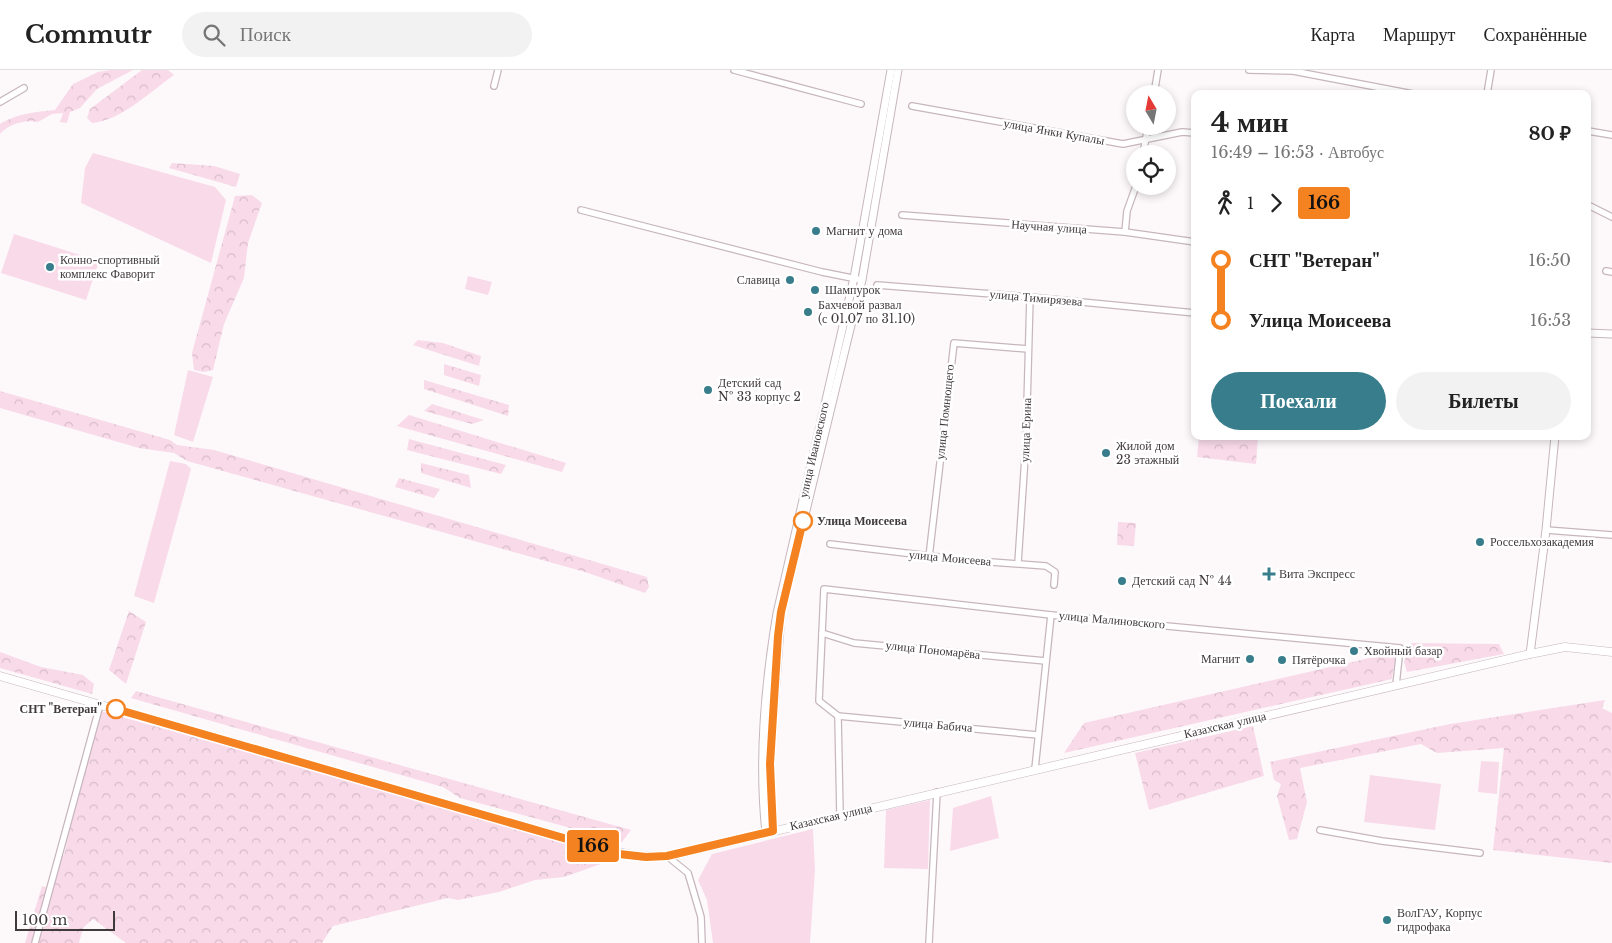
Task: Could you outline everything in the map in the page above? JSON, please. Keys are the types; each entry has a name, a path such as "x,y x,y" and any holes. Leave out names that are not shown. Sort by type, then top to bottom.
{"main road":[{"name":"Казахская улица","path":"0,676 619,854 646,857 667,856 1530,654 1565,647 1612,652"}],"street":[{"path":"494,86 498,70"},
{"path":"734,70 861,104"},
{"name":"улица Ивановского","path":"769,832 764,740 770,658 776,613 854,278 891,70"},
{"name":"улица Ивановского","path":"769,832 770,764 781,612 862,280 898,70"},
{"path":"1156,85 1158,70"},
{"path":"1249,70 1292,71 1392,90"},
{"path":"1488,90 1491,70"},
{"path":"0,102 24,88"},
{"name":"улица Янки Купалы","path":"912,106 1123,144 1182,132 1191,133"},
{"path":"1591,132 1612,135"},
{"path":"1145,145 1147,135"},
{"path":"1125,232 1127,211 1133,195"},
{"path":"1591,206 1612,217"},
{"path":"581,210 822,272 862,280"},
{"name":"Научная улица","path":"902,215 1125,232 1191,241"},
{"name":"улица Тимирязева","path":"877,285 1191,313"},
{"name":"улица Ерина","path":"1018,563 1026,442 1030,297"},
{"path":"1591,333 1612,334"},
{"name":"улица Помнющего","path":"929,557 954,343 1028,349"},
{"path":"1530,654 1546,530 1555,440"},
{"path":"1546,530 1612,535"},
{"name":"улица Моисеева","path":"830,544 929,557 1018,563 1052,568 1055,572 1054,585"},
{"name":"улица Малиновского","path":"822,633 824,589 1051,615 1400,648 1396,685"},
{"path":"1035,769 1051,615"},
{"path":"822,633 819,701 838,716 840,815"},
{"name":"улица Пономарёва","path":"822,633 854,642 1046,661"},
{"path":"35,943 100,705"},
{"name":"улица Бабича","path":"838,716 1038,734"},
{"path":"929,943 937,792"},
{"path":"1320,830 1382,841 1480,853"},
{"path":"667,856 688,872 701,918 702,943"}],"green space":[{"path":"133,70 97,89 80,108 70,112 67,123 60,122 63,113 52,114 38,122 17,123 3,130 0,134 0,124 20,115 55,110 73,84 98,72"},
{"path":"142,70 168,70 174,75 114,117 92,123 87,118 90,109"},
{"path":"93,153 215,187 226,200 211,263 81,203 85,168"},
{"path":"172,163 214,166 240,174 236,187 169,168"},
{"path":"252,195 262,203 248,243 244,278 224,324 213,370 204,372 194,370 192,353 235,196"},
{"name":"Конно-спортивный комплекс Фаворит","path":"14,234 99,261 86,300 1,273"},
{"path":"468,276 492,282 488,295 465,289"},
{"path":"418,340 443,343 481,356 479,366 413,345"},
{"path":"444,364 481,375 479,386 444,375"},
{"path":"188,370 213,377 193,442 174,435"},
{"path":"424,380 509,405 508,416 424,389"},
{"path":"0,391 170,440 177,445 214,450 647,577 649,587 645,593 585,572 187,461 174,453 139,448 0,408"},
{"path":"432,404 484,420 472,424 424,411"},
{"path":"409,415 566,463 562,472 397,426"},
{"path":"409,439 506,465 501,474 407,450"},
{"path":"1199,440 1258,440 1256,464 1197,457"},
{"path":"170,461 186,464 191,469 154,603 134,596"},
{"path":"421,463 469,475 471,488 421,473"},
{"path":"399,478 440,489 434,498 395,487"},
{"path":"1118,522 1136,523 1134,546 1117,545"},
{"path":"129,611 146,622 126,684 109,670"},
{"path":"1411,643 1499,644 1504,654 1407,672 1404,662"},
{"path":"0,652 41,667 83,675 94,684 92,694 0,668"},
{"path":"1396,652 1392,679 1064,753 1084,723"},
{"path":"136,691 631,830 622,842 460,798 443,787 131,698"},
{"path":"1605,700 1602,708 1612,713 1612,863 1493,850 1504,748 1437,753 1421,744 1300,768 1307,802 1297,839 1289,840 1277,796 1281,784 1274,780 1270,762 1450,724"},
{"path":"97,710 603,852 612,860 564,877 535,880 499,892 458,900 448,898 333,926 322,943 126,943 93,919 83,928 79,943 25,943 42,886 49,888 61,857 64,855"},
{"path":"1253,726 1264,776 1149,810 1135,753"},
{"path":"1481,761 1499,762 1497,794 1478,792"},
{"path":"1370,775 1441,784 1435,830 1364,822"},
{"path":"991,796 999,838 950,851 953,808"},
{"path":"930,800 928,869 884,868 886,810"},
{"path":"813,829 815,870 810,943 713,943 707,900 698,880 712,854"}],"bus line":[{"name":"166","path":"116,709 619,854 646,857 667,856 773,831 770,764 778,636 781,612 803,521"}],"place":[{"name":"Магнит у дома","path":"816,231"},
{"name":"Конно-спортивный комплекс Фаворит","path":"50,267"},
{"name":"Славица","path":"790,280"},
{"name":"Шампурок","path":"815,290"},
{"name":"Бахчевой развал (с 01.07 по 31.10)","path":"808,312"},
{"name":"Детский сад № 33 корпус 2","path":"708,390"},
{"name":"Жилой дом 23 этажный","path":"1106,453"},
{"name":"Улица Моисеева","path":"803,521"},
{"name":"Россельхозакадемия","path":"1480,542"},
{"name":"Вита Экспресс","path":"1269,574"},
{"name":"Детский сад № 44","path":"1122,581"},
{"name":"Хвойный базар","path":"1354,651"},
{"name":"Магнит","path":"1250,659"},
{"name":"Пятёрочка","path":"1282,660"},
{"name":"СНТ \"Ветеран\"","path":"116,709"},
{"name":"ВолГАУ, Корпус гидрофака","path":"1387,920"}]}
